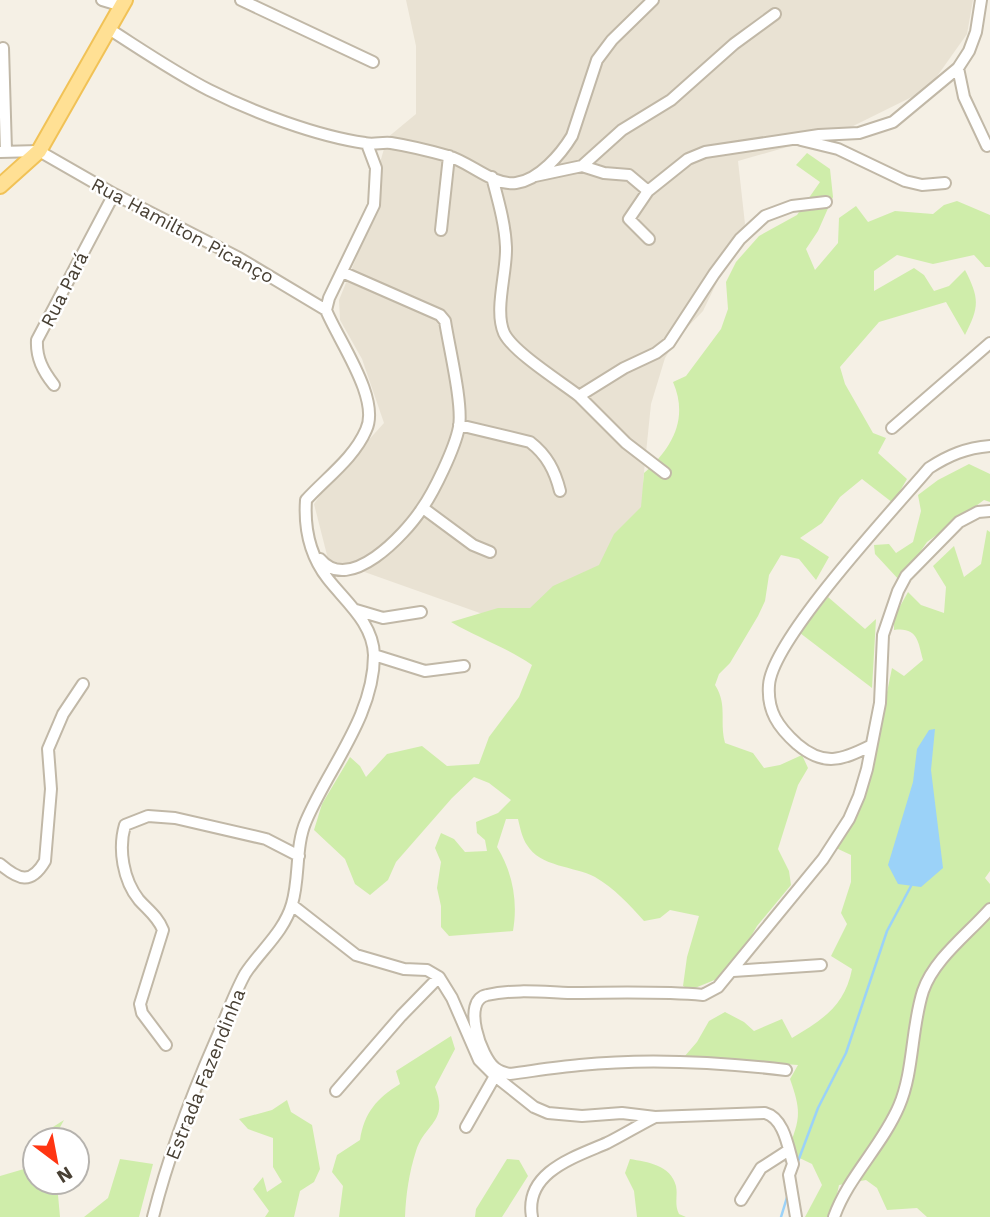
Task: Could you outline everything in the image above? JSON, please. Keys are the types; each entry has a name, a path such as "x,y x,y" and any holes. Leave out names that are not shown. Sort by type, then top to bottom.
{"main road":[{"path":"2,182 39,151 124,3"}],"street":[{"path":"102,0 124,3"},
{"path":"241,0 373,62"},
{"path":"535,176 565,147 572,136 597,60 612,40 653,0"},
{"path":"649,239 629,219 648,191 688,159 705,152 820,135 859,133 892,122 957,68 969,51 978,23 981,0"},
{"path":"582,166 622,130 661,108 734,44 775,14"},
{"path":"109,29 208,90 299,126 367,144 393,144 449,156 511,183 582,166 604,173 629,175 648,191"},
{"path":"3,48 3,151 39,151"},
{"path":"957,68 964,97 987,146"},
{"path":"799,140 838,149 905,181 922,185 945,183"},
{"path":"367,144 376,169 374,205 326,310 361,383 370,416 367,429 358,443 306,500 307,534 315,558 328,579 356,610 374,655 425,671 464,666"},
{"name":"Rua Hamilton Picanço","path":"39,151 114,194 239,258 326,310"},
{"path":"441,230 449,156"},
{"path":"492,177 506,248 500,320 505,334 514,346 579,396 626,443 665,473"},
{"name":"Rua Pará","path":"54,385 36,354 37,340 114,194"},
{"path":"579,396 624,368 656,353 669,342 698,296 740,239 765,216 792,206 826,202"},
{"path":"305,517 321,560 335,570 351,569 369,561 396,541 423,508 454,444 459,425 445,321 440,315 342,272"},
{"path":"892,428 990,343"},
{"path":"459,425 530,442 540,449 549,461 560,491"},
{"path":"870,746 846,758 834,760 813,754 798,745 777,724 769,705 768,683 772,670 795,629 847,563 929,468 970,447 990,446"},
{"path":"423,508 473,545 490,552"},
{"path":"786,1070 725,1063 660,1062 582,1064 501,1073 486,1059 473,1006 485,995 523,992 703,995 718,987 822,859 849,819 862,787 880,703 883,635 906,576 959,522 978,512 990,511"},
{"path":"356,610 383,618 421,612"},
{"name":"Estrada Fazendinha","path":"153,1217 180,1129 235,995 246,973 273,940 292,905 305,824 364,709 374,655"},
{"path":"0,864 11,874 22,878 39,872 45,861 51,789 48,749 63,714 83,684"},
{"path":"166,1045 142,1013 140,1004 163,930 159,921 126,882 122,836 125,825 148,816 175,818 266,839 299,856"},
{"path":"292,905 356,955 404,969 427,970 439,977 452,998 479,1060 534,1107 548,1113 582,1116 622,1113 655,1117 765,1113 773,1115 779,1123 793,1164 789,1175 796,1217"},
{"path":"834,1217 850,1184 899,1106 923,991 939,964 990,909"},
{"path":"733,971 821,965"},
{"path":"335,1091 439,977"},
{"path":"466,1127 495,1076"},
{"path":"532,1217 533,1196 538,1184 555,1168 655,1117"},
{"path":"741,1200 761,1168 789,1150"}],"shaded area":[{"path":"406,0 973,0 967,34 928,89 843,131 738,161 745,224 703,311 678,337 665,358 651,404 643,482 691,546 556,640 328,559 314,504 384,423 362,359 340,320 339,300 375,212 380,163 387,138 416,114 416,46"}],"green space":[{"path":"807,153 830,169 833,197 818,231 806,249 815,270 838,243 839,218 856,206 868,222 895,211 933,214 944,205 957,201 990,215 990,267 985,267 974,255 933,264 897,255 874,271 874,291 914,268 924,275 934,291 949,286 965,270 975,296 973,317 965,335 946,302 879,322 840,367 845,384 873,433 886,438 878,453 907,479 893,503 862,479 840,497 822,523 800,538 829,557 816,580 799,559 781,555 769,575 765,601 758,616 730,663 719,674 715,685 721,699 725,743 753,753 764,768 780,765 802,755 808,768 798,785 778,849 789,871 791,885 757,926 737,961 717,979 690,990 683,986 687,957 699,916 670,910 660,918 644,921 615,892 595,877 540,858 525,842 518,819 506,819 497,847 513,888 513,931 449,936 441,927 441,906 437,888 441,862 435,848 441,833 454,839 465,852 487,851 485,840 477,833 476,822 498,813 511,800 489,783 474,777 396,862 388,880 370,895 355,884 345,859 314,830 322,804 350,757 360,766 366,777 387,754 422,746 447,766 479,764 489,737 519,697 532,665 451,622 498,608 530,608 553,586 599,565 614,534 641,507 644,473 663,453 675,432 679,408 673,382 686,376 721,329 728,309 726,282 736,262 759,236 797,215 820,182 796,165"},
{"path":"969,464 990,474 990,502 984,500 927,542 900,581 875,554 874,545 889,544 896,553 913,542 921,511 918,495 938,480"},
{"path":"987,530 990,532 990,871 985,878 990,884 990,1217 927,1217 917,1208 887,1210 877,1188 866,1180 839,1185 832,1217 805,1217 822,1185 812,1164 787,1152 798,1116 790,1079 798,1065 684,1057 697,1042 709,1021 725,1012 754,1031 782,1019 792,1038 831,1011 844,993 852,969 831,956 847,924 841,913 851,882 851,855 836,848 859,813 892,668 904,676 923,660 916,637 908,631 894,630 894,617 908,592 921,605 944,613 946,587 933,566 954,546 964,577 981,564"},
{"path":"828,597 865,629 876,619 872,688 800,633"},
{"path":"451,1036 455,1049 435,1087 439,1099 438,1115 420,1142 411,1167 405,1217 339,1217 343,1186 332,1172 337,1155 360,1140 373,1107 400,1084 396,1071"},
{"path":"287,1100 291,1112 312,1125 320,1169 314,1182 300,1191 294,1217 265,1217 269,1211 253,1189 263,1177 267,1192 282,1182 273,1167 273,1138 248,1129 239,1119 272,1110"},
{"path":"120,1159 153,1164 139,1217 84,1217 108,1198"},
{"path":"507,1159 519,1160 528,1176 502,1217 475,1217 476,1209"},
{"path":"630,1159 658,1166 669,1173 676,1186 679,1214 686,1217 637,1217 634,1191 625,1173"},
{"path":"21,1170 21,1196 58,1196 60,1217 0,1217 0,1176"}],"water":[{"path":"935,729 931,770 943,868 921,887 898,884 888,865 913,782 917,749 929,730"}],"waterway":[{"path":"797,1164 818,1108 846,1053 887,931 911,886"},
{"path":"781,1217 788,1194"}]}
